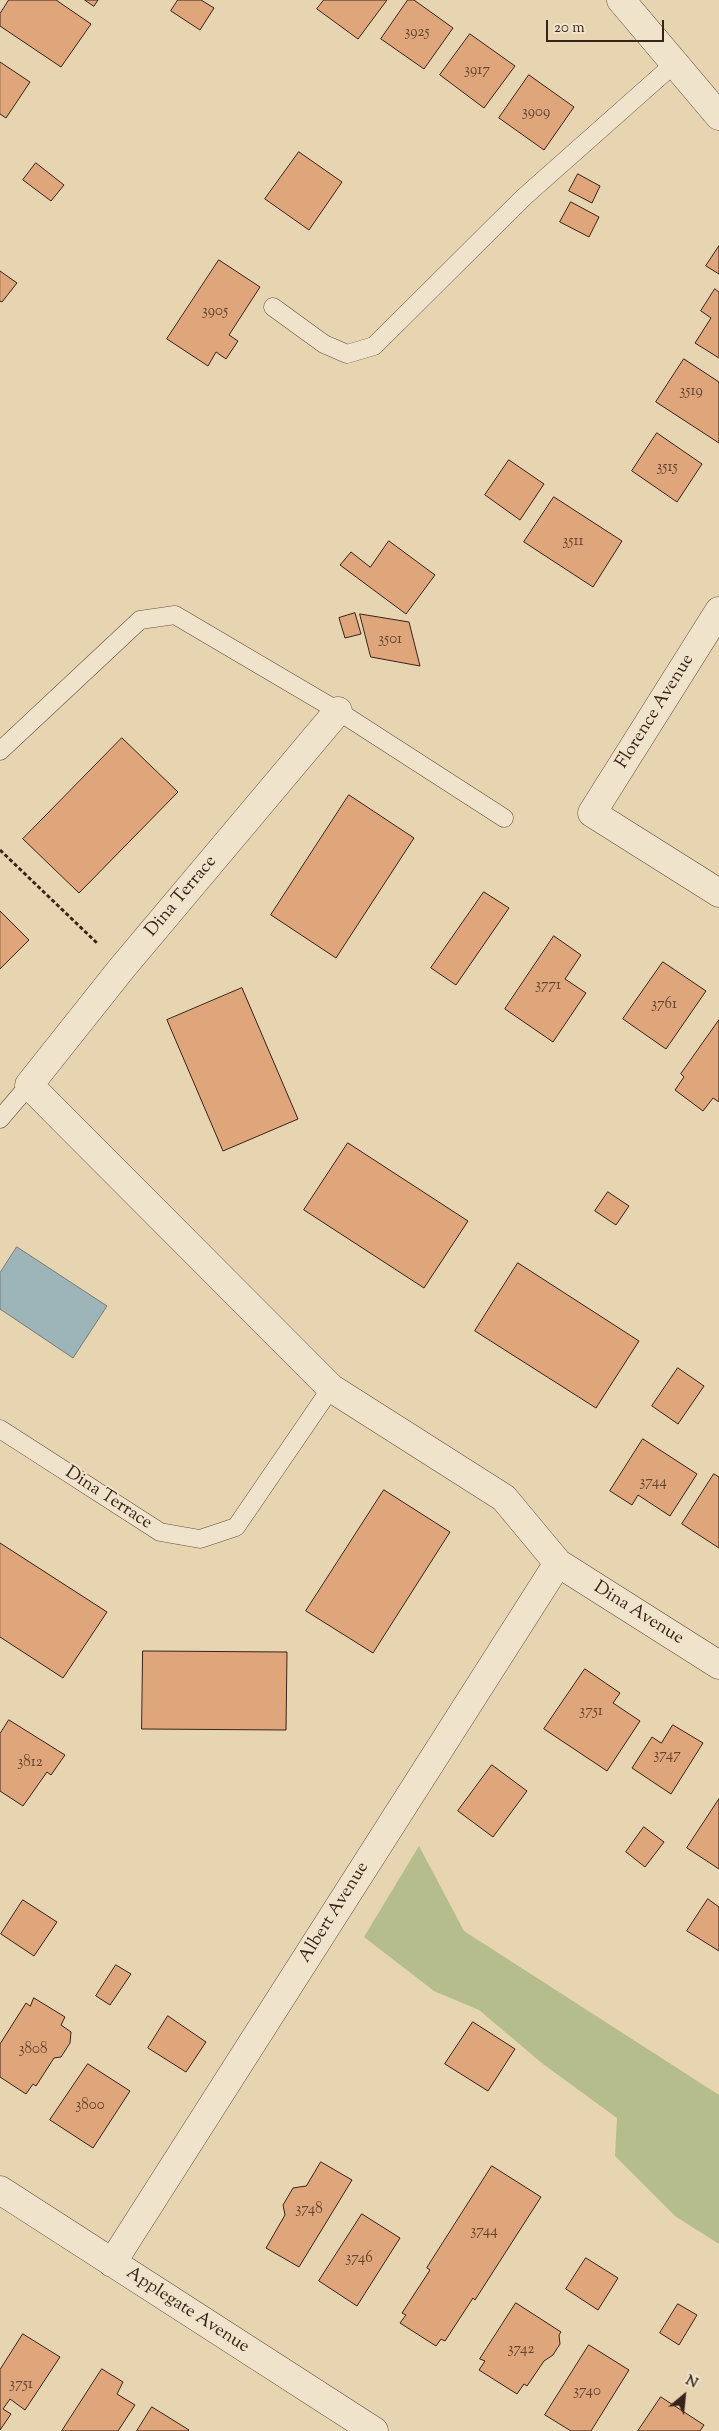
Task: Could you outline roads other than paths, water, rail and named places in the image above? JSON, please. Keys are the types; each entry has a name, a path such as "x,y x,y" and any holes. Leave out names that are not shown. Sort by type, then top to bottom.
{"street":[{"path":"621,0 719,116"},
{"name":"Florence Avenue","path":"719,612 592,813 719,894"},
{"name":"Dina Terrace","path":"30,1086 122,968 338,711"},
{"path":"30,1086 331,1388 504,1498 558,1563"},
{"name":"Dina Avenue","path":"558,1563 719,1664"},
{"name":"Albert Avenue","path":"112,2263 558,1563"},
{"name":"Applegate Avenue","path":"0,2190 374,2431"}],"lane":[{"path":"273,307 324,344 347,354 374,346 524,197 674,64"},
{"path":"0,751 140,620 175,615 338,711 504,818"},
{"name":"Dina Terrace","path":"0,1119 30,1086"},
{"name":"Dina Terrace","path":"0,1429 160,1532 200,1539 236,1527 331,1388"}],"water":[{"path":"17,1247 107,1306 73,1358 0,1309 0,1273"}]}
